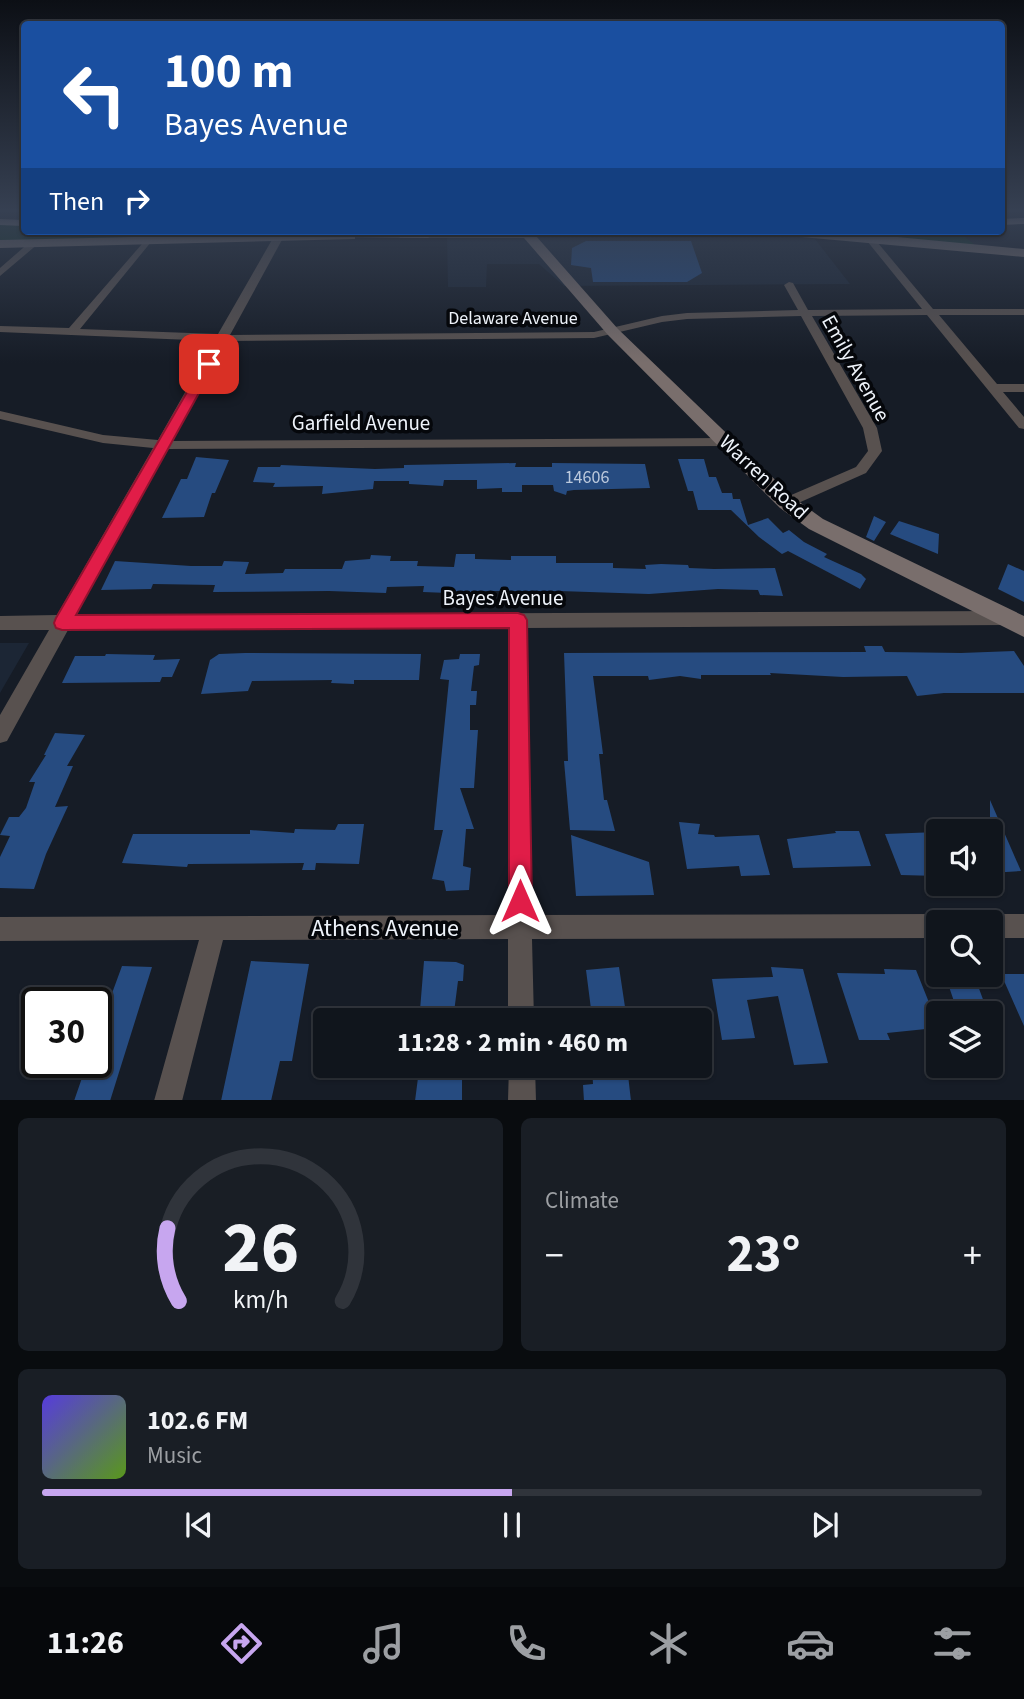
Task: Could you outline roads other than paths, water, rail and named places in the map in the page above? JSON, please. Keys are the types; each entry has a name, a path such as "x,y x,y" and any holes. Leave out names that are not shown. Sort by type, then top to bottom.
{"main road":[{"name":"Warren Road","path":"544,260 550,263 613,332 787,503 816,524 1015,622"}],"street":[{"path":"0,273 14,260"},
{"path":"73,330 131,260"},
{"path":"0,734 266,260"},
{"path":"888,260 1024,425"},
{"name":"Emily Avenue","path":"787,503 861,470 875,451 870,428 789,285"},
{"name":"Delaware Avenue","path":"0,329 224,338 594,335 662,318 687,316 1024,312"},
{"path":"993,387 1024,388"},
{"name":"Garfield Avenue","path":"0,415 103,439 164,445 725,442"},
{"path":"518,620 521,1008"},
{"name":"Bayes Avenue","path":"0,623 518,620 1015,622"},
{"name":"Athens Avenue","path":"0,929 926,926"},
{"path":"1003,926 1024,926"},
{"path":"168,1100 214,929"},
{"path":"522,1078 522,1100"}]}
